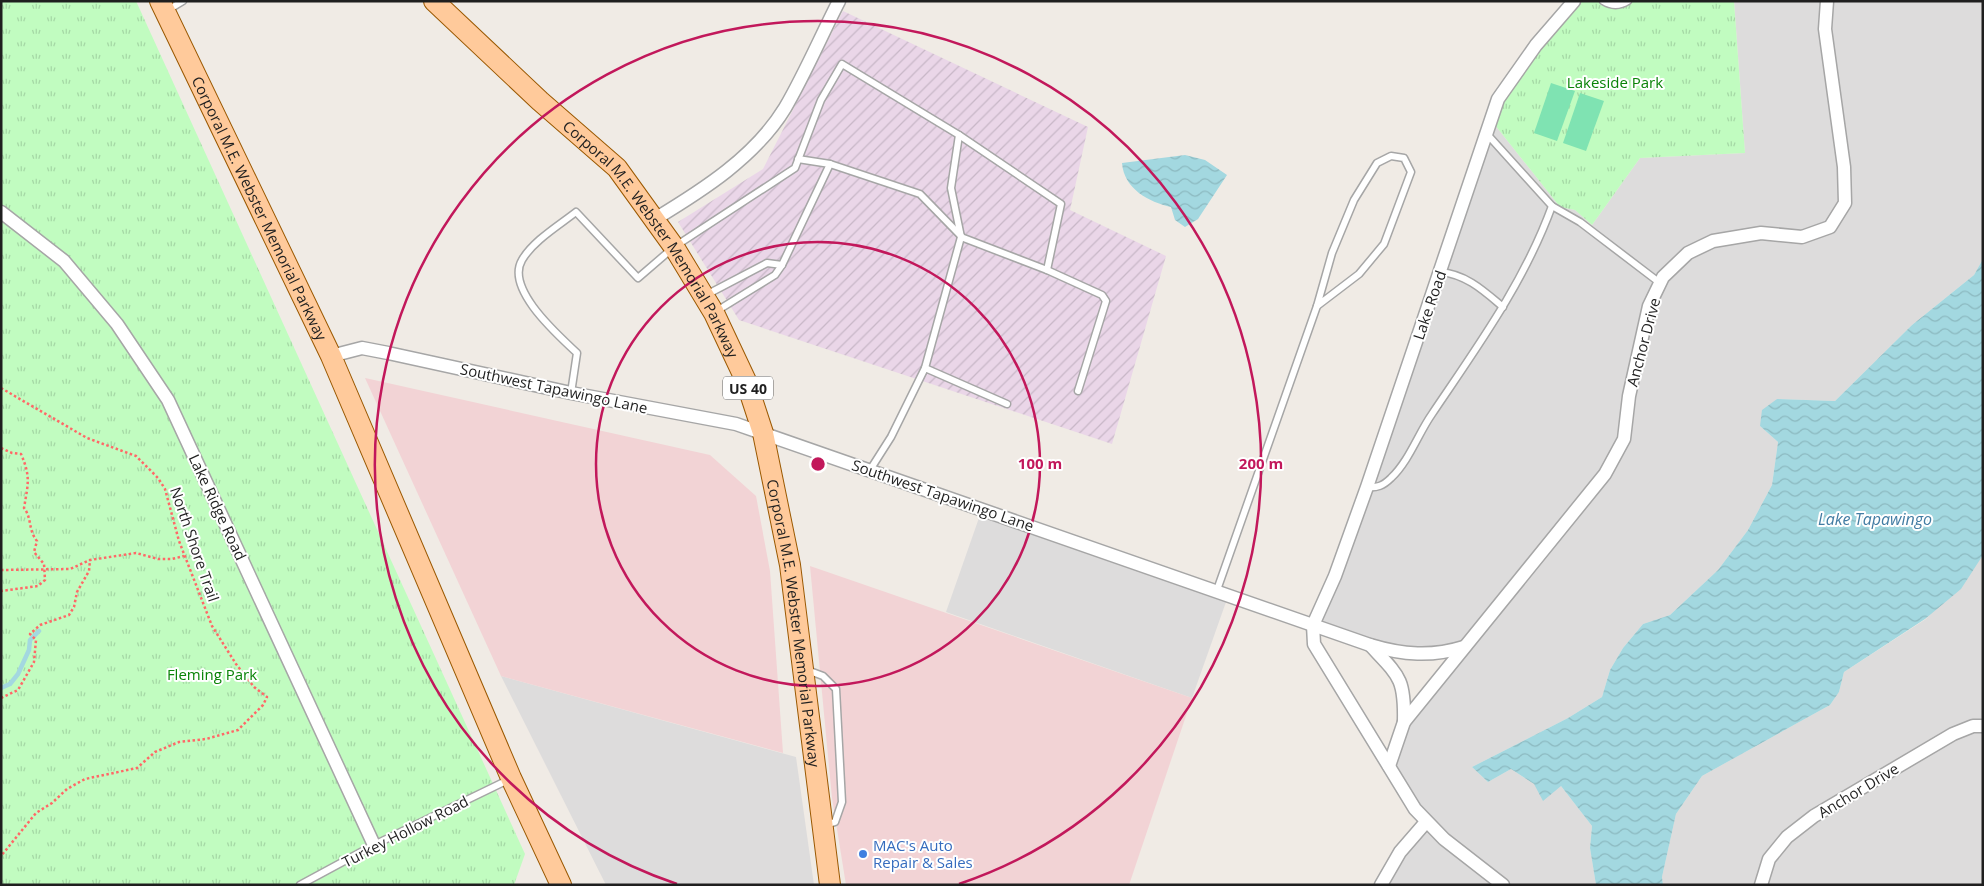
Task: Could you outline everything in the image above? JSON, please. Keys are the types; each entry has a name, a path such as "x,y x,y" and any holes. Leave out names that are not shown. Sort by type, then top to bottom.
{"main road":[{"name":"Corporal M.E. Webster Memorial Parkway","path":"434,1 540,101 617,168 674,247 709,304 746,381 763,433 790,565 830,885"},
{"name":"Corporal M.E. Webster Memorial Parkway","path":"162,6 331,356 512,778 561,885"}],"street":[{"path":"655,219 700,192 747,153 768,130 785,108 839,1"},
{"name":"Lake Road","path":"1314,625 1335,576 1367,486 1498,99 1510,80 1574,1"},
{"name":"Anchor Drive","path":"1404,722 1605,474 1624,440 1629,396 1649,306 1660,282 1688,253 1713,241 1761,233 1802,237 1830,227 1845,203 1844,168 1825,29 1827,1"},
{"name":"Lake Ridge Road","path":"1,212 64,261 117,324 168,400 374,845"},
{"name":"Southwest Tapawingo Lane","path":"331,356 362,348 388,352 571,394 736,424 1217,590 1370,645"},
{"path":"1314,625 1314,644 1415,809 1426,822 1503,885"},
{"path":"1370,645 1413,655 1447,652 1464,647"},
{"name":"Anchor Drive","path":"1370,645 1399,678 1404,694 1404,722 1389,766"},
{"name":"Anchor Drive","path":"1761,885 1769,859 1787,837 1814,816 1953,734 1973,726 1983,726"},
{"path":"1381,885 1400,852 1426,822"}],"lane":[{"path":"162,6 183,1"},
{"path":"1603,1 1609,5 1622,5 1628,1"},
{"path":"571,394 577,354 551,328 521,290 517,276 520,262 529,251 576,212 638,278 674,247 795,168 822,100 842,64 959,135 1061,204 1047,270"},
{"path":"1487,134 1552,206 1580,222 1660,282"},
{"path":"870,470 891,438 925,368 962,237 951,188 959,135"},
{"path":"1217,590 1318,306 1332,253 1354,200 1377,163 1391,156 1404,158 1412,172 1384,244 1358,274 1318,306"},
{"path":"798,159 830,164 920,194 962,237 1047,270 1102,295 1106,300 1078,391"},
{"path":"709,304 775,275 782,265 830,164"},
{"path":"1367,486 1381,486 1397,472 1430,416 1479,347 1519,282 1543,233 1552,206"},
{"path":"709,304 767,263 782,265"},
{"path":"1440,272 1453,274 1470,281 1503,307"},
{"path":"925,368 1007,404"},
{"path":"803,669 823,676 836,689 842,802 835,822 823,826"},
{"name":"Turkey Hollow Road","path":"300,885 374,845 512,778"}],"path":[{"name":"North Shore Trail","path":"1,388 87,438 136,456 158,478 165,490 184,556 212,626 236,664 254,687 267,697 263,705 238,730 206,739 179,742 155,752 137,768 85,778 67,789 52,803 36,813 1,856"},
{"path":"1,448 12,453 21,454 24,459 29,478 24,508 30,516 31,530 37,541 34,552 44,564 45,580 38,586 1,591"},
{"path":"1,570 70,570 90,560 136,553 158,559 172,559 184,556"},
{"path":"1,698 18,690 34,662 36,640 30,634 49,621 69,616 74,608 77,592 89,571 90,560"}],"shaded area":[{"path":"1734,1 1983,1 1983,259 1974,275 1912,325 1835,401 1777,399 1760,426 1778,442 1772,485 1748,530 1718,570 1670,615 1643,624 1623,648 1610,670 1602,697 1568,718 1472,767 1488,782 1511,769 1534,784 1561,786 1592,826 1590,848 1596,885 1381,885 1425,822 1389,766 1404,722 1464,648 1432,654 1313,625 1491,120 1560,207 1575,210 1592,225 1640,158 1745,153"},
{"path":"843,11 1088,127 1070,210 1166,256 1112,444 739,320 678,222 763,169"},
{"path":"365,378 710,455 756,496 770,571 783,753 501,676"},
{"path":"980,515 1226,602 1192,698 946,612"},
{"path":"1981,555 1983,885 1663,885 1662,877 1676,814 1702,776 1830,705 1839,692 1844,672 1926,619"},
{"path":"810,566 1192,698 1129,885 846,885 832,798"},
{"path":"501,676 796,757 814,885 606,885"}],"green space":[{"name":"Fleming Park","path":"1,1 136,1 525,854 514,885 1,885"},
{"name":"Lakeside Park","path":"1577,1 1734,1 1745,153 1640,158 1592,225 1575,210 1560,207 1491,120 1498,99"},
{"path":"1551,83 1575,91 1557,141 1534,133"},
{"path":"1580,93 1604,101 1586,151 1563,143"}],"water":[{"path":"1185,155 1205,160 1227,175 1198,219 1185,227 1175,220 1171,207 1146,198 1133,187 1127,180 1122,163"},
{"name":"Lake Tapawingo","path":"1983,259 1983,555 1961,589 1925,619 1844,672 1839,692 1830,705 1702,776 1676,814 1662,877 1663,885 1596,885 1590,848 1592,826 1561,786 1543,801 1534,784 1511,769 1488,782 1472,767 1568,718 1602,697 1610,670 1623,648 1643,624 1670,615 1718,570 1748,530 1772,485 1778,442 1760,426 1762,410 1777,399 1835,401 1912,325 1974,275"}],"waterway":[{"path":"1,688 10,684 18,674 29,650 30,640 39,631"}],"place":[{"name":"MAC's Auto Repair & Sales","path":"863,854"}]}
